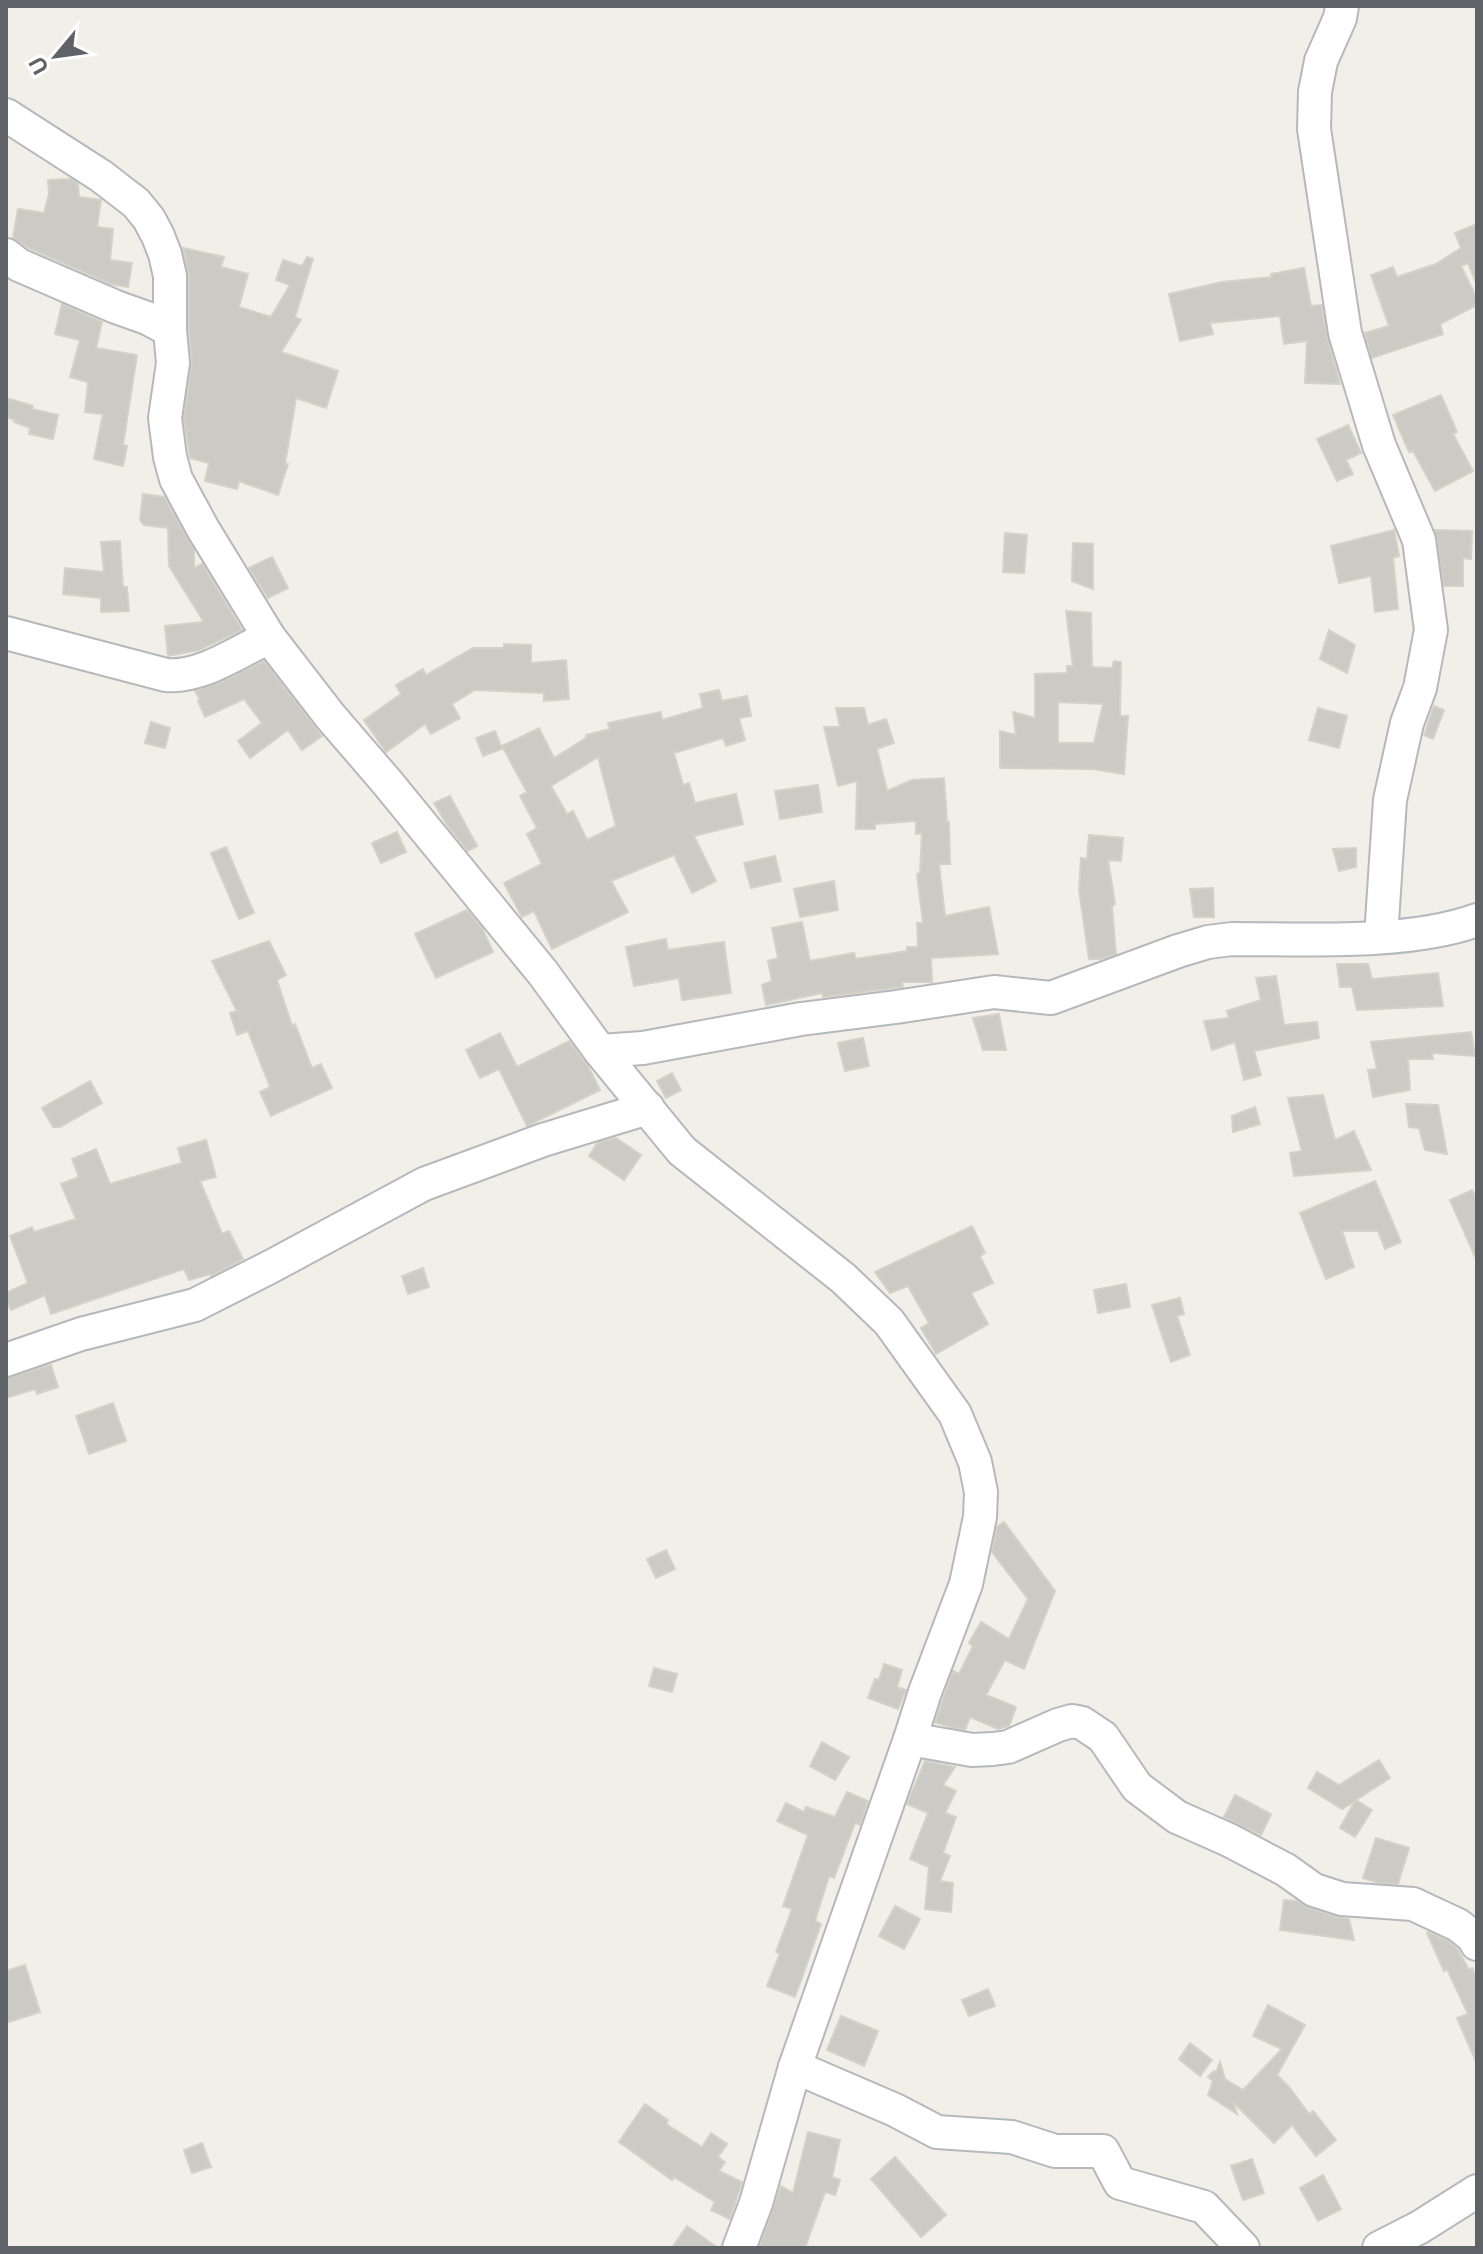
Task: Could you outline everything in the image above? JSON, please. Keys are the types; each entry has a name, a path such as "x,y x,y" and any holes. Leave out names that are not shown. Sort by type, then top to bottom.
{"street":[{"path":"1342,6 1340,18 1321,61 1315,92 1314,129 1345,333 1379,445 1419,540 1431,630 1420,688 1407,723 1390,800 1381,937"},
{"path":"6,115 101,176 136,203 149,219 165,254 170,276 173,363 165,418 176,479 269,637 330,716 543,973 600,1051 682,1151 843,1278 889,1322 955,1414 975,1462 981,1492 980,1517 966,1584 925,1692 795,2067 756,2203 739,2248"},
{"path":"6,255 19,265 170,330"},
{"path":"6,633 180,676 219,662 269,637"},
{"path":"600,1051 643,1048 801,1019 994,992 1051,998 1208,942 1381,937 1456,928 1477,920"},
{"path":"6,1360 81,1334 195,1305 424,1184 543,1140 648,1108"},
{"path":"910,1739 972,1750 993,1749 1008,1747 1058,1725 1072,1721 1082,1723 1103,1737 1137,1787 1177,1817 1286,1870 1314,1890 1342,1899 1413,1904 1458,1925 1477,1944"},
{"path":"795,2067 895,2110 937,2132 1012,2137 1055,2151 1103,2151 1120,2183 1204,2207 1243,2248"},
{"path":"1379,2248 1420,2227 1477,2191"}],"building":[{"path":"71,179 78,184 79,197 101,200 97,227 113,229 110,260 132,263 128,287 111,284 13,238 18,209 44,213 49,194 48,180"},
{"path":"1477,224 1477,285 1468,263 1461,266 1477,305 1440,324 1443,334 1372,358 1365,333 1389,326 1371,275 1393,267 1397,277 1436,264 1461,248 1455,233"},
{"path":"183,248 224,257 221,267 248,274 239,307 271,317 290,285 276,280 283,260 302,266 307,257 313,259 295,317 301,320 281,352 338,371 326,408 296,398 285,464 288,464 278,495 239,481 237,489 205,481 209,463 190,458 184,418 192,362 189,276"},
{"path":"1304,268 1311,306 1322,305 1327,338 1340,384 1305,383 1307,341 1284,344 1280,316 1210,323 1213,334 1180,341 1169,294 1222,282 1272,277 1271,274"},
{"path":"62,304 102,322 96,348 137,355 123,445 127,446 123,466 94,459 103,414 85,412 88,382 70,377 80,340 55,334"},
{"path":"1441,395 1457,432 1453,434 1473,471 1435,491 1413,451 1409,452 1393,415"},
{"path":"6,398 58,415 53,439 29,434 30,428 6,417"},
{"path":"1348,425 1361,453 1346,460 1353,474 1337,481 1317,439"},
{"path":"143,494 164,497 194,550 194,568 202,564 242,630 199,650 168,656 165,626 204,622 169,566 168,528 144,525 140,520"},
{"path":"1394,530 1399,556 1393,558 1398,609 1375,612 1371,576 1339,583 1331,546"},
{"path":"1435,530 1472,531 1471,559 1463,558 1463,586 1444,586"},
{"path":"1005,533 1027,535 1024,573 1003,572"},
{"path":"120,541 123,587 127,587 129,611 101,612 101,598 63,594 65,568 104,572 101,542"},
{"path":"1073,543 1093,544 1093,589 1072,581"},
{"path":"272,557 288,588 268,598 249,568"},
{"path":"1066,611 1091,613 1092,667 1112,668 1114,661 1121,662 1120,716 1128,716 1124,774 1093,769 1000,768 1000,731 1016,735 1013,712 1035,718 1035,674 1067,673 1067,666 1073,666","holes":["1058,702 1103,704 1094,743 1058,743"]},
{"path":"1329,630 1355,645 1347,673 1320,659"},
{"path":"504,644 531,645 531,663 566,660 569,699 544,701 544,693 475,690 452,704 460,718 431,734 425,724 386,752 364,720 401,694 396,685 423,669 426,675 473,648 504,648"},
{"path":"264,661 322,736 302,750 288,730 250,758 238,741 262,723 244,699 205,717 195,691"},
{"path":"719,690 722,701 747,696 751,716 739,718 745,740 726,746 723,738 674,753 683,785 689,783 695,803 736,794 743,824 694,836 716,881 692,893 674,855 611,881 628,912 552,949 534,911 522,917 504,883 542,864 527,834 537,828 520,796 527,792 502,746 539,728 554,758 586,738 586,735 610,729 608,723 661,712 662,720 703,708 700,694","holes":["598,757 616,826 587,840 573,811 567,814 551,786"]},
{"path":"1434,706 1444,710 1433,739 1424,735"},
{"path":"836,708 864,708 868,725 886,719 894,743 877,749 887,791 912,780 944,778 950,864 939,864 945,916 989,907 998,954 931,958 932,982 902,982 903,987 823,997 822,993 766,1005 762,985 772,981 768,961 778,958 772,928 802,922 810,961 854,953 856,959 918,947 917,923 923,923 917,874 920,873 922,833 916,834 916,821 875,824 875,829 856,829 857,781 838,786 824,727 840,727"},
{"path":"1318,708 1347,716 1339,748 1309,740"},
{"path":"151,722 170,728 165,748 145,743"},
{"path":"495,731 502,749 483,756 476,738"},
{"path":"818,785 822,812 780,819 775,791"},
{"path":"450,796 477,846 468,851 434,803"},
{"path":"397,832 406,852 381,863 372,843"},
{"path":"1089,835 1123,838 1121,861 1108,860 1115,904 1112,906 1116,954 1101,959 1089,959 1079,890 1081,858 1087,859"},
{"path":"226,847 254,913 239,919 211,853"},
{"path":"1356,848 1356,867 1339,871 1333,849"},
{"path":"775,856 781,881 751,888 744,863"},
{"path":"834,881 838,910 800,917 794,889"},
{"path":"1213,888 1214,917 1194,917 1190,889"},
{"path":"467,910 482,928 493,952 436,978 415,934"},
{"path":"666,939 668,950 724,942 731,993 682,1000 679,978 634,986 626,947"},
{"path":"269,941 286,975 277,980 292,1026 295,1024 312,1068 321,1064 332,1088 271,1116 260,1092 270,1087 248,1031 237,1035 230,1013 237,1011 212,961"},
{"path":"1337,964 1368,964 1372,979 1438,973 1443,1006 1357,1010 1352,987 1340,987"},
{"path":"1276,976 1284,1025 1317,1022 1319,1038 1254,1051 1261,1075 1244,1080 1235,1042 1212,1050 1204,1021 1229,1018 1227,1011 1261,1000 1256,978"},
{"path":"999,1014 1006,1050 983,1050 973,1018"},
{"path":"1471,1032 1475,1056 1432,1053 1433,1059 1408,1059 1410,1090 1373,1097 1368,1070 1377,1069 1371,1042"},
{"path":"500,1033 517,1067 569,1041 588,1066 600,1090 527,1126 499,1069 480,1078 466,1050"},
{"path":"863,1038 869,1066 845,1071 838,1043"},
{"path":"672,1073 681,1090 666,1098 657,1081"},
{"path":"90,1081 102,1103 60,1127 53,1127 42,1108"},
{"path":"1323,1095 1335,1140 1354,1131 1371,1170 1294,1176 1290,1153 1302,1151 1288,1098"},
{"path":"1406,1104 1438,1105 1447,1154 1425,1150 1419,1128 1409,1127"},
{"path":"1255,1107 1260,1124 1233,1132 1232,1116"},
{"path":"616,1138 641,1155 624,1180 589,1156 597,1143"},
{"path":"206,1140 216,1177 200,1181 222,1234 229,1231 243,1259 211,1276 189,1280 184,1269 51,1314 45,1295 11,1310 6,1293 28,1283 10,1236 32,1227 34,1232 76,1219 61,1184 79,1177 72,1159 96,1149 110,1184 182,1163 178,1148"},
{"path":"1375,1181 1401,1242 1385,1249 1378,1231 1342,1231 1354,1267 1326,1279 1300,1213"},
{"path":"1472,1190 1477,1201 1477,1261 1450,1200"},
{"path":"972,1226 985,1253 980,1256 993,1283 971,1293 988,1324 936,1354 921,1328 929,1323 908,1286 890,1293 875,1272"},
{"path":"423,1268 429,1287 408,1294 402,1276"},
{"path":"1126,1284 1130,1307 1098,1313 1094,1290"},
{"path":"1180,1298 1184,1314 1177,1316 1190,1355 1171,1362 1152,1305"},
{"path":"51,1365 58,1387 37,1394 35,1389 6,1398 6,1378"},
{"path":"113,1403 126,1441 89,1454 76,1416"},
{"path":"1004,1522 1055,1591 1024,1669 1005,1660 986,1695 1016,1707 1009,1726 998,1729 970,1717 965,1730 950,1727 935,1722 953,1671 959,1674 973,1646 969,1643 981,1622 1009,1639 1028,1599 992,1552 997,1527"},
{"path":"666,1550 675,1569 656,1578 647,1559"},
{"path":"884,1664 902,1670 897,1687 906,1690 898,1709 868,1698"},
{"path":"654,1668 677,1674 672,1692 649,1686"},
{"path":"822,1742 849,1757 835,1780 810,1766"},
{"path":"1379,1760 1390,1778 1356,1800 1372,1810 1355,1837 1340,1828 1355,1801 1342,1809 1308,1788 1317,1772 1339,1785"},
{"path":"925,1761 955,1767 943,1785 956,1791 945,1813 956,1817 943,1853 950,1856 940,1881 953,1883 951,1912 925,1909 929,1867 910,1859 928,1813 907,1804"},
{"path":"847,1792 868,1801 860,1825 855,1823 834,1878 829,1876 815,1921 821,1924 795,1997 767,1986 792,1909 783,1906 808,1835 777,1821 786,1803 804,1812 806,1807 835,1817"},
{"path":"1235,1795 1271,1814 1261,1835 1224,1817"},
{"path":"1376,1838 1409,1848 1398,1884 1363,1878"},
{"path":"1284,1900 1297,1901 1308,1908 1349,1919 1354,1940 1280,1930"},
{"path":"895,1906 920,1919 904,1949 879,1936"},
{"path":"1428,1932 1448,1941 1458,1950 1477,1978 1477,2064 1457,2018 1468,2014 1447,1969 1444,1971"},
{"path":"25,1965 40,2012 6,2023 6,1971"},
{"path":"988,1989 995,2006 969,2016 962,2000"},
{"path":"1268,2005 1305,2025 1277,2075 1309,2114 1313,2111 1336,2140 1316,2156 1292,2125 1274,2143 1233,2102 1237,2114 1208,2095 1213,2081 1208,2077 1216,2072 1220,2062 1225,2079 1243,2090 1282,2049 1253,2036"},
{"path":"841,2016 878,2031 864,2066 827,2050"},
{"path":"1190,2043 1212,2060 1200,2076 1179,2059"},
{"path":"645,2104 668,2120 666,2124 702,2147 711,2133 727,2144 718,2157 725,2162 719,2171 742,2182 730,2219 711,2210 715,2202 674,2177 672,2180 619,2142"},
{"path":"808,2132 840,2140 832,2177 840,2180 835,2195 825,2192 805,2248 759,2248 781,2186 793,2193"},
{"path":"202,2143 211,2167 192,2173 184,2150"},
{"path":"895,2157 946,2215 921,2237 871,2179"},
{"path":"1252,2159 1264,2193 1243,2200 1231,2166"},
{"path":"1323,2175 1341,2209 1318,2221 1300,2188"},
{"path":"687,2226 718,2248 672,2248"}]}
